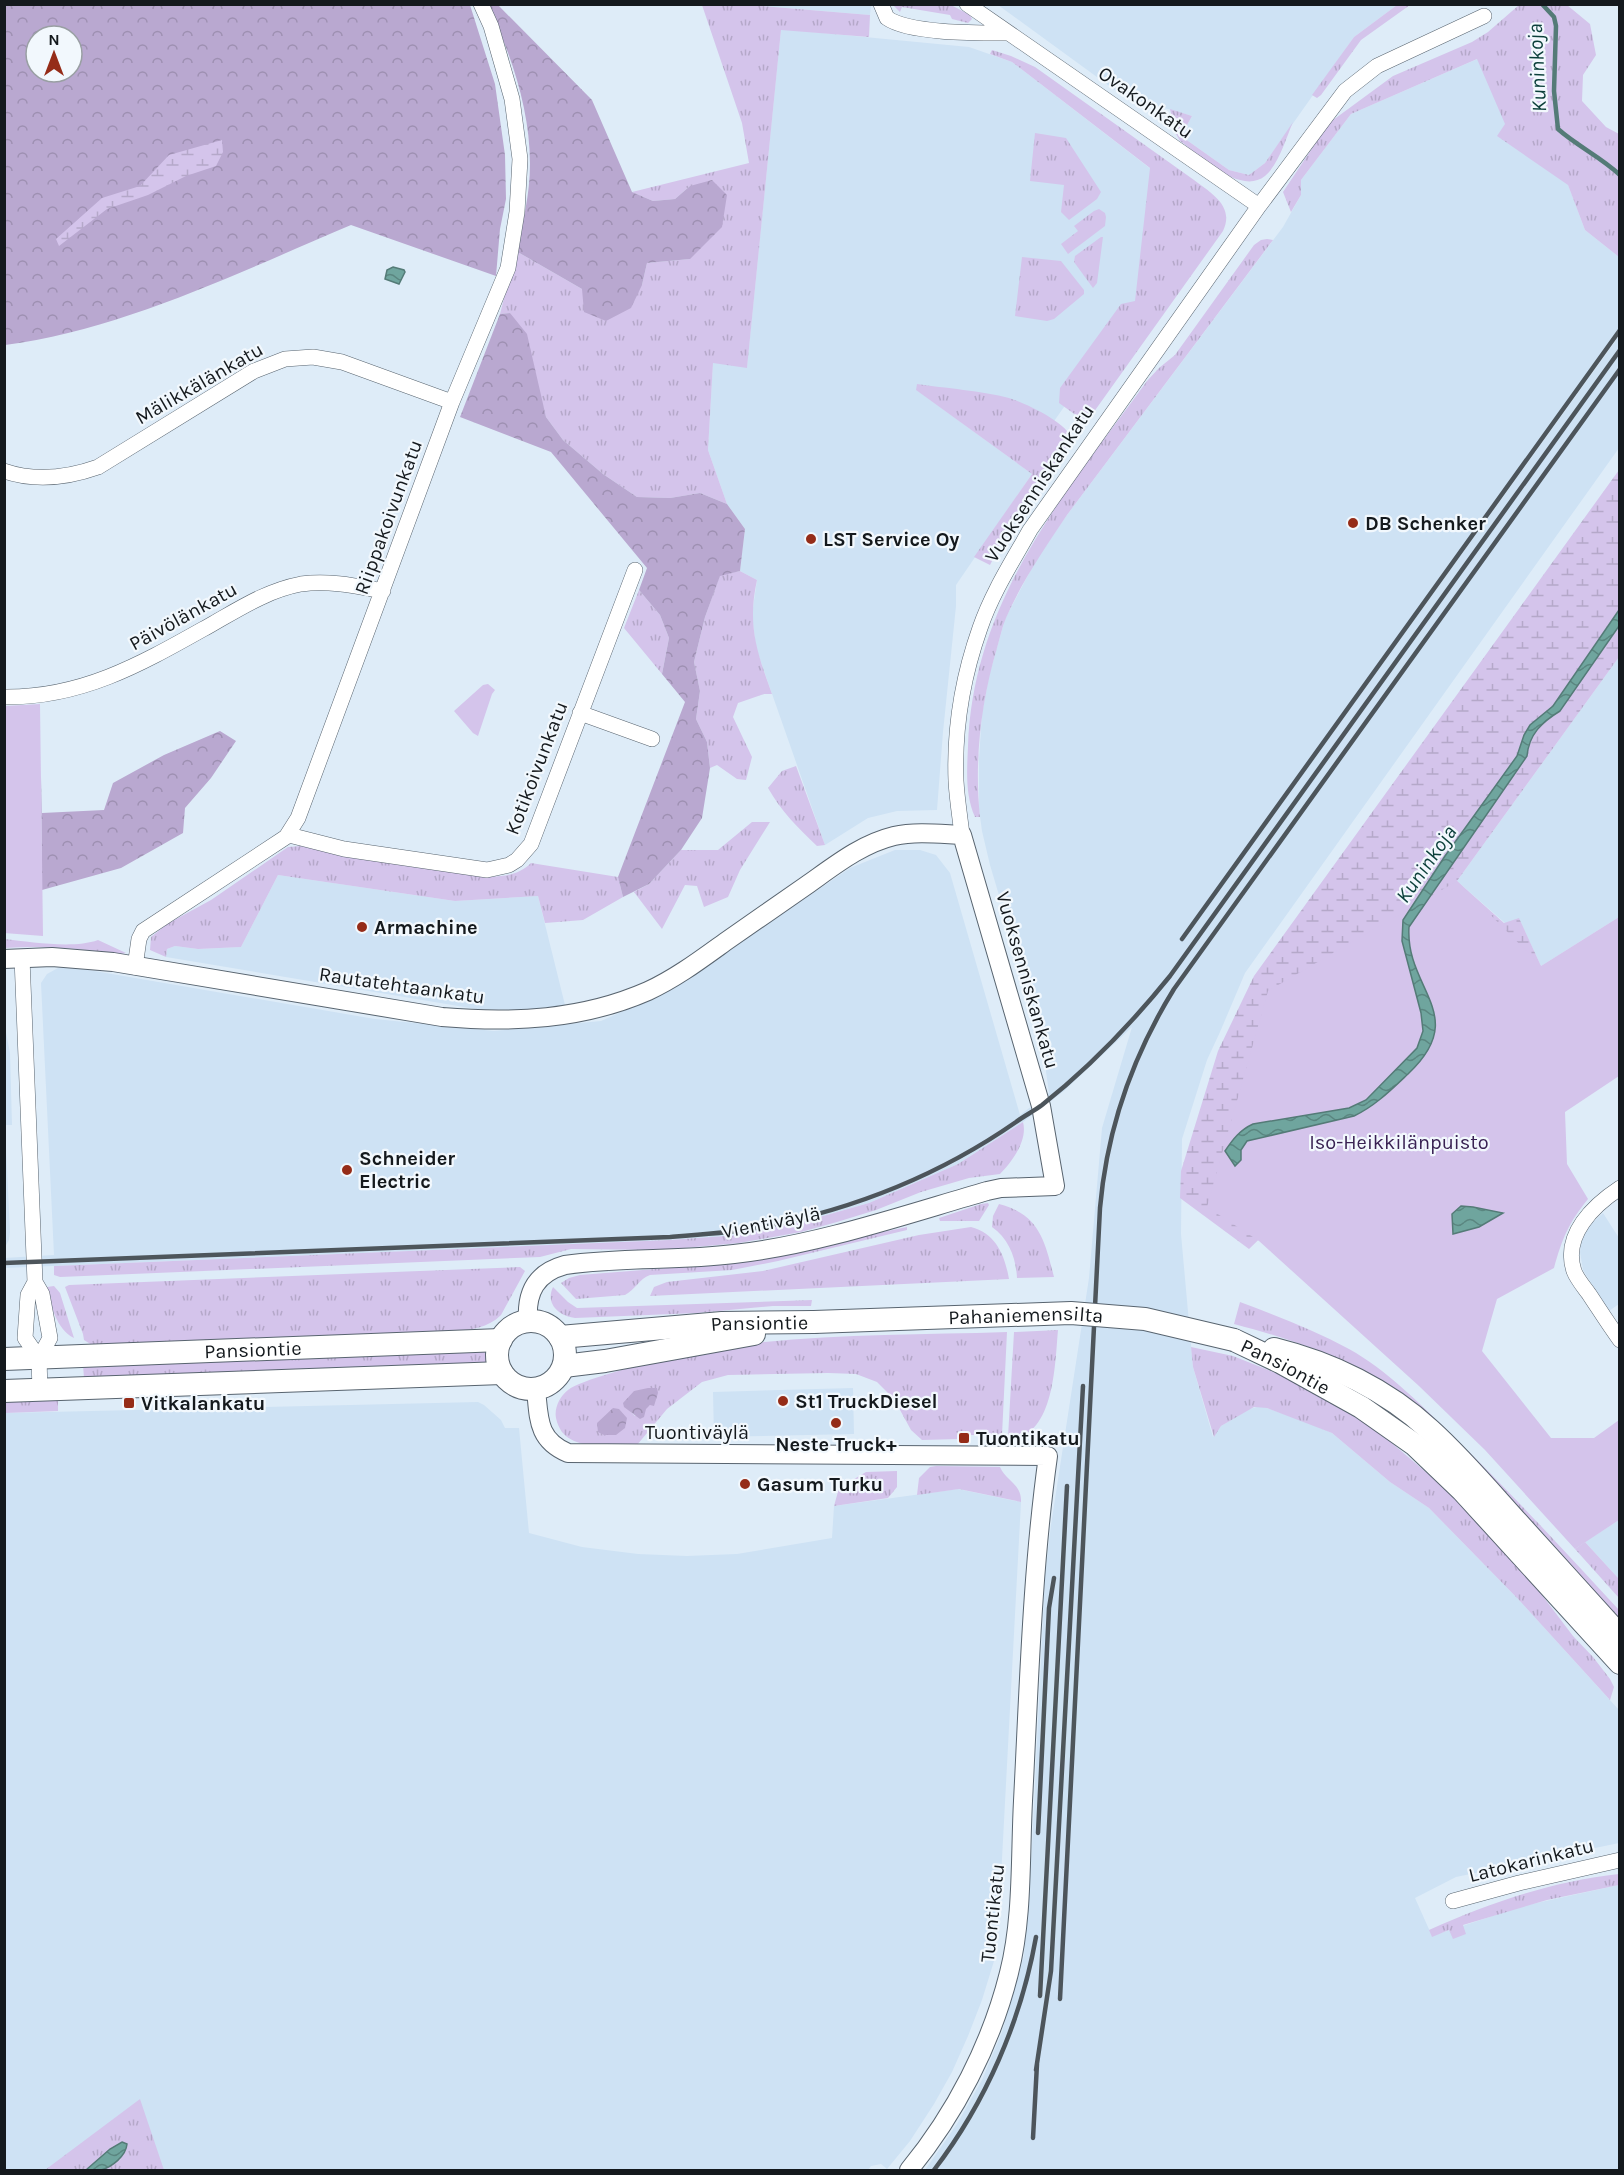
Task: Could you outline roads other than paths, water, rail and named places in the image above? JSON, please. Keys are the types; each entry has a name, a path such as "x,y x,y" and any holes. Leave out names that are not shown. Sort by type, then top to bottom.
{"main road":[{"name":"Pahaniemensilta","path":"814,1322 1071,1313 1145,1319 1234,1340"},
{"path":"528,1321 547,1325 560,1337 564,1347 564,1366 553,1381 536,1389 520,1387 512,1384 502,1373 497,1356 501,1340 512,1327 528,1321"},
{"name":"Pansiontie","path":"560,1337 722,1323 814,1322"},
{"name":"Pansiontie","path":"564,1366 605,1361 814,1322"},
{"name":"Pansiontie","path":"4,1359 501,1340"},
{"name":"Pansiontie","path":"1234,1340 1291,1353 1334,1368 1372,1388 1407,1411 1430,1430 1474,1474 1620,1636"},
{"name":"Pansiontie","path":"1234,1340 1280,1362 1361,1407 1415,1445 1462,1490 1620,1663"},
{"name":"Pansiontie","path":"4,1391 502,1373"}],"street":[{"name":"Riippakoivunkatu","path":"289,835 298,818 452,402 508,268 517,212 520,159 512,99 491,26 481,4"},
{"path":"881,4 887,18 902,26 1009,33"},
{"name":"Ovakonkatu","path":"967,4 1259,206"},
{"name":"Vuoksenniskankatu","path":"1055,1186 1041,1106 962,835 956,782 958,725 980,627 994,595 1030,530 1259,206 1346,91 1377,66 1484,16"},
{"name":"Mälikkälänkatu","path":"4,471 25,476 52,478 98,467 254,371 285,359 313,357 342,362 452,402"},
{"name":"Kotikoivunkatu","path":"289,835 344,849 472,869 487,870 509,865 524,855 531,844 635,570"},
{"name":"Päivölänkatu","path":"4,697 62,691 85,686 122,673 150,660 251,602 289,587 331,583 383,591"},
{"path":"580,713 652,739"},
{"path":"135,966 139,939 143,931 289,835"},
{"name":"Rautatehtaankatu","path":"13,959 80,959 442,1017 489,1021 529,1020 608,1007 680,974 860,849 895,835 962,835"},
{"path":"13,959 35,1282 42,1294 50,1338 39,1358 40,1391"},
{"name":"Vientiväylä","path":"528,1321 528,1301 537,1282 549,1270 565,1265 704,1257 747,1252 854,1228 994,1190 1055,1186"},
{"path":"1620,1188 1586,1215 1575,1240 1572,1254 1576,1275 1620,1340"},
{"path":"35,1282 28,1295 25,1338 39,1358"},
{"name":"Tuontiväylä","path":"536,1389 539,1423 543,1433 551,1443 568,1453 1047,1456"},
{"name":"Tuontikatu","path":"909,2170 941,2126 973,2070 991,2029 1011,1962 1018,1906 1035,1574 1047,1456"},
{"name":"Latokarinkatu","path":"1453,1901 1620,1860"}],"water":[{"path":"393,267 405,272 399,284 385,279 387,270"},
{"path":"1619,610 1619,626 1560,711 1538,729 1530,741 1527,756 1409,927 1410,949 1435,1018 1434,1035 1426,1053 1395,1086 1362,1112 1354,1116 1247,1141 1241,1150 1241,1160 1235,1166 1225,1151 1244,1129 1253,1124 1349,1108 1366,1100 1417,1048 1423,1031 1421,1013 1402,941 1403,920 1445,856 1517,756 1530,725 1553,706"},
{"path":"1461,1206 1503,1213 1479,1227 1453,1234 1452,1214"},
{"path":"122,2142 127,2144 126,2148 114,2164 99,2171 86,2170 110,2149"}],"waterway":[{"name":"Kuninkoja","path":"1542,4 1554,17 1556,26 1554,91 1558,129 1620,175"}],"railway":[{"path":"1182,939 1620,330"},
{"path":"4,1263 670,1237 721,1233 751,1229 821,1213 890,1190 955,1160 1036,1109 1060,1090 1110,1044 1170,976 1620,350"},
{"path":"1060,1999 1100,1208 1103,1178 1115,1121 1124,1094 1146,1041 1174,989 1620,369"},
{"path":"1036,2070 1051,1971 1083,1386"},
{"path":"1040,1996 1067,1486"},
{"path":"1038,1833 1049,1608 1054,1578"},
{"path":"934,2170 970,2117 999,2060 1021,1999 1036,1937"},
{"path":"1033,2138 1037,2064"}],"place":[{"name":"DB Schenker","path":"1353,523"},
{"name":"LST Service Oy","path":"811,539"},
{"name":"Armachine","path":"362,927"},
{"name":"Schneider Electric","path":"347,1170"},
{"name":"St1 TruckDiesel","path":"783,1401"},
{"name":"Vitkalankatu","path":"129,1403"},
{"name":"Neste Truck+","path":"836,1423"},
{"name":"Tuontikatu","path":"964,1438"},
{"name":"Gasum Turku","path":"745,1484"}],"park label":[{"name":"Iso-Heikkilänpuisto","path":"1399,1142"}]}
